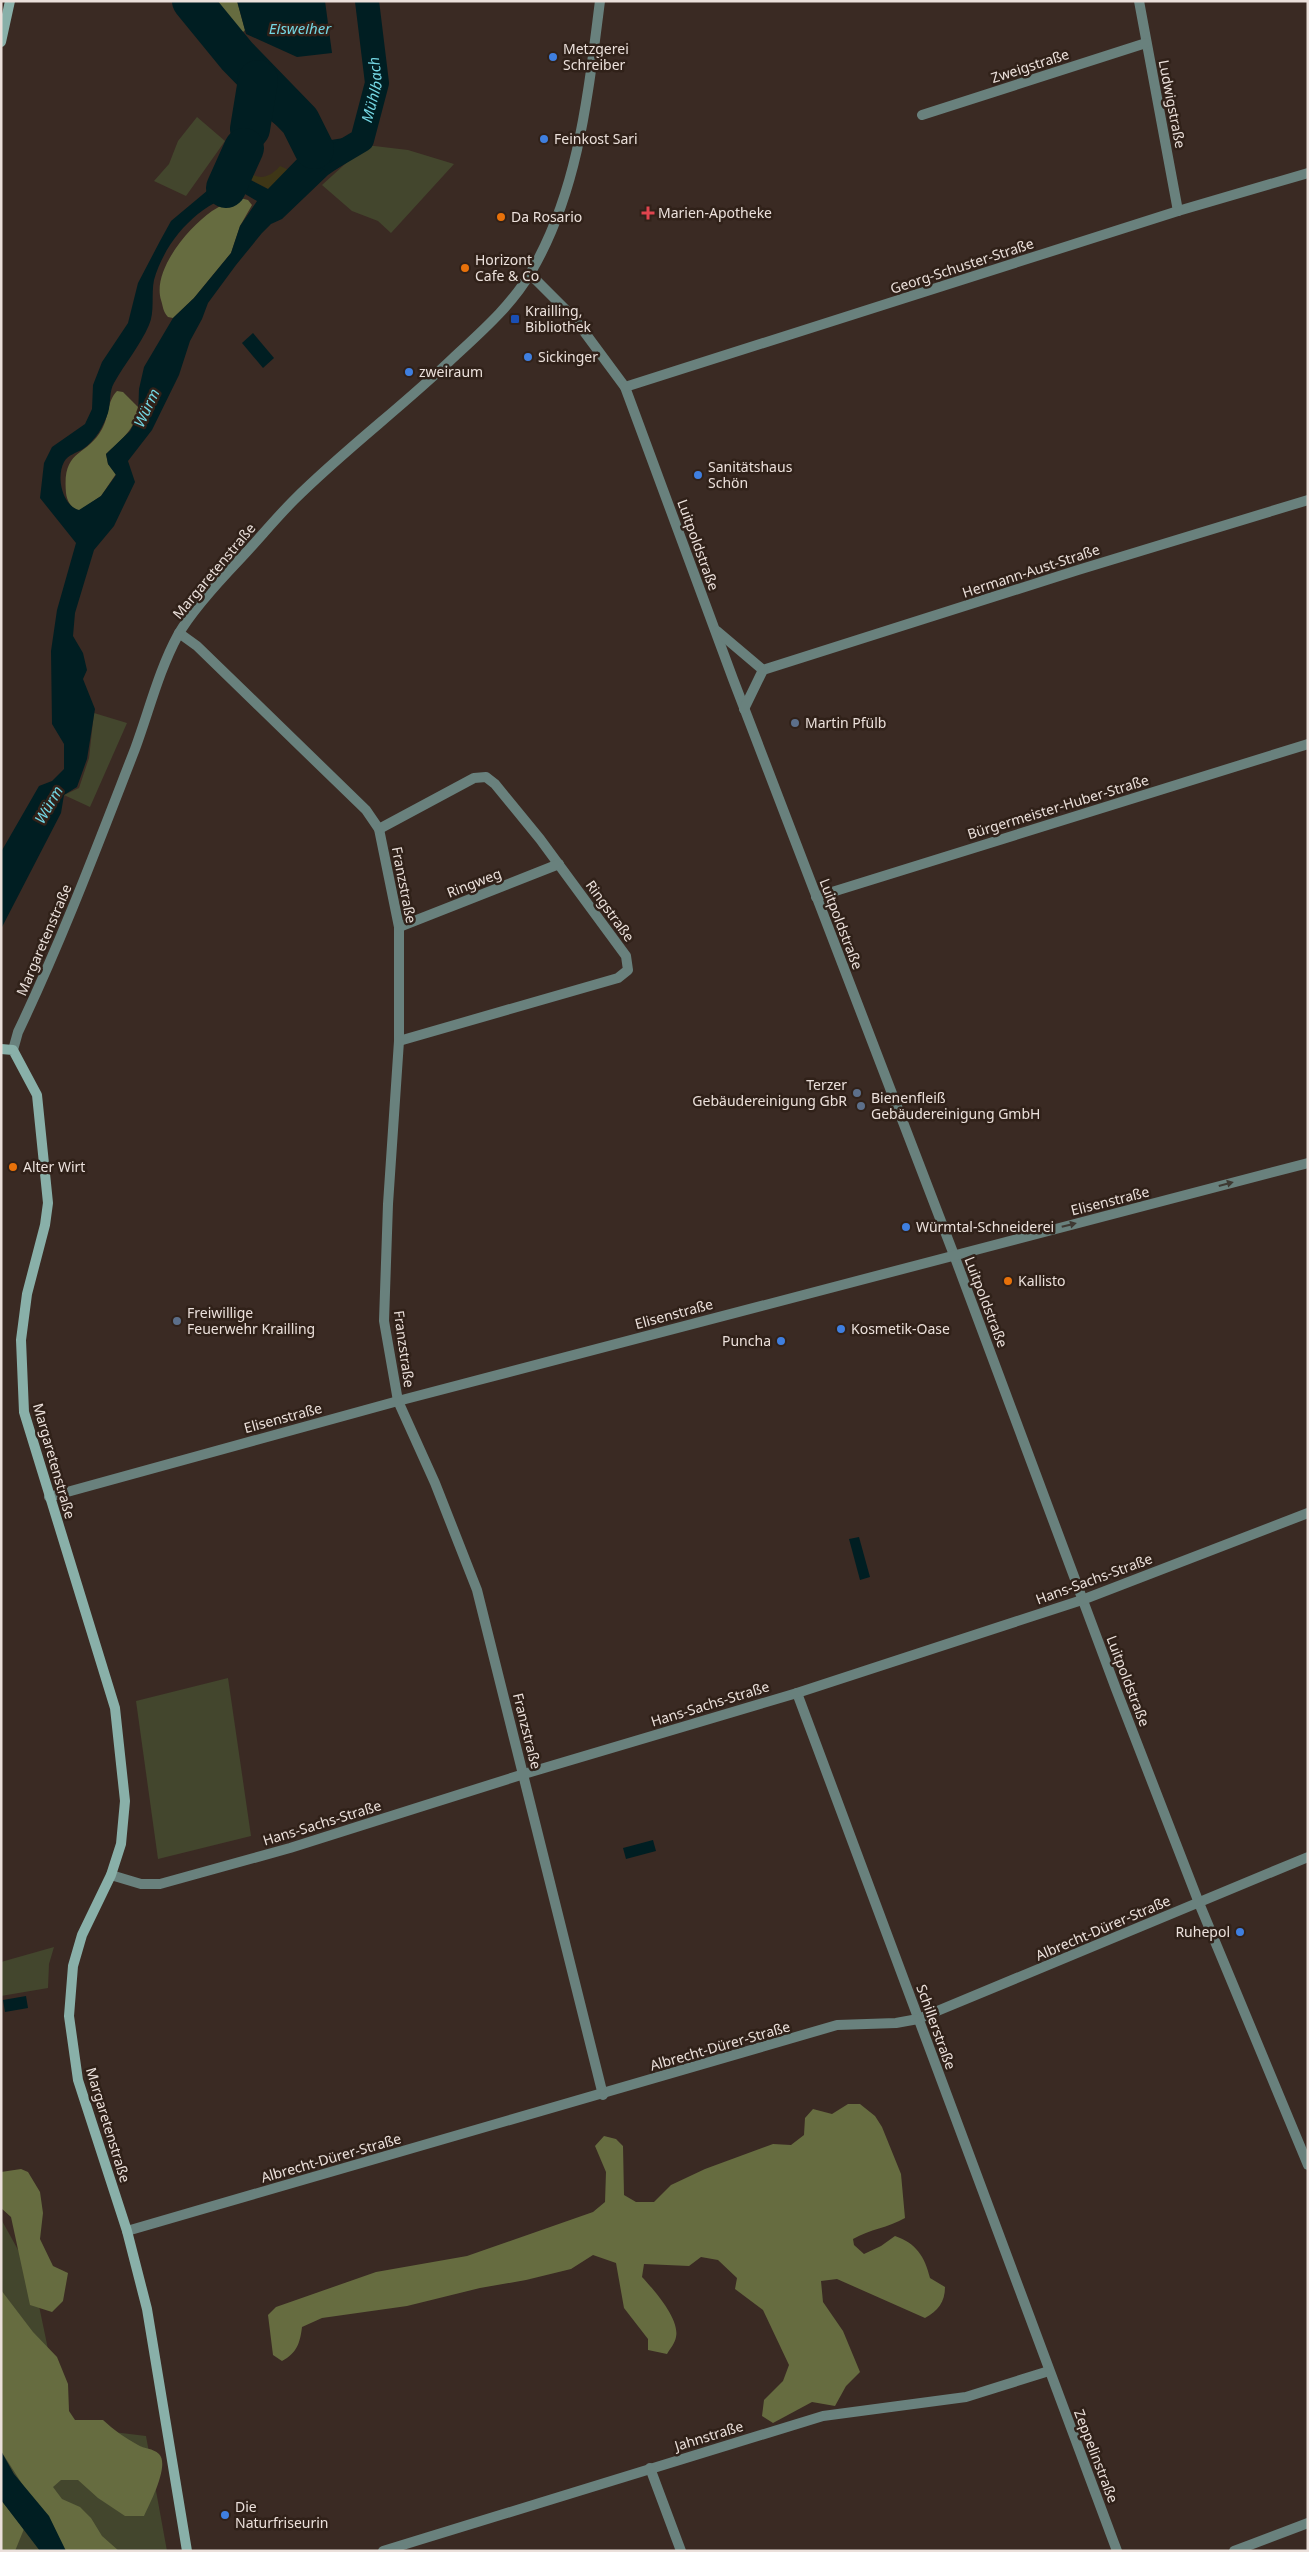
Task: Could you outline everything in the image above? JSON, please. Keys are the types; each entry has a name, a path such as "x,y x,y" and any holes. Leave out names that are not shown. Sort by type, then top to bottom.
{"street":[{"path":"1,42 10,1"},
{"name":"Margaretenstraße","path":"187,2551 147,2309 127,2231 78,2080 69,2016 70,1977 82,1935 111,1874 121,1844 125,1801 115,1708 24,1412 21,1340 27,1294 45,1225 48,1203 37,1095 13,1050 18,1032 67,924 139,738 159,678 179,634 223,578 294,499 466,346 503,308 530,274 550,234 572,172 586,110 600,1"},
{"name":"Ludwigstraße","path":"1139,1 1178,211"},
{"name":"Zweigstraße","path":"922,115 1146,43"},
{"name":"Georg-Schuster-Straße","path":"625,388 1178,211 1308,172"},
{"name":"Luitpoldstraße","path":"530,274 574,318 625,388 744,709 954,1255 1082,1600 1199,1903 1304,2150 1308,2165"},
{"name":"Hermann-Aust-Straße","path":"763,670 1087,567 1308,500"},
{"path":"715,629 763,670 744,709"},
{"name":"Franzstraße","path":"179,634 197,646 366,810 379,829 399,927 399,1041 388,1204 384,1322 398,1401 435,1483 478,1590 602,2095"},
{"name":"Bürgermeister-Huber-Straße","path":"816,897 1308,744"},
{"name":"Ringstraße","path":"379,829 474,778 486,777 501,791 559,864 626,956 628,970 618,978 399,1041"},
{"name":"Ringweg","path":"399,927 559,864"},
{"path":"1,1049 13,1050"},
{"name":"Elisenstraße","path":"49,1497 398,1401 1308,1163"},
{"name":"Hans-Sachs-Straße","path":"111,1874 141,1884 160,1884 290,1848 524,1774 797,1693 1082,1600 1308,1513"},
{"name":"Schillerstraße","path":"797,1693 1049,2371"},
{"name":"Albrecht-Dürer-Straße","path":"127,2231 602,2095 837,2025 896,2023 918,2019 1308,1857"},
{"name":"Jahnstraße","path":"383,2551 823,2416 966,2397 1049,2371"},
{"name":"Zeppelinstraße","path":"1049,2371 1117,2551"},
{"path":"650,2468 682,2551"},
{"path":"1234,2551 1308,2524"}],"green space":[{"path":"203,1 237,1 245,30 236,39 224,36 207,15"},
{"path":"197,117 225,141 186,196 154,181 169,164 178,141"},
{"path":"366,145 408,150 454,164 391,233 378,221 352,211 322,185"},
{"path":"240,198 248,200 252,205 240,226 231,253 194,298 173,318 168,317 163,309 160,288 162,276 174,250 203,218 219,207"},
{"path":"117,391 123,392 138,407 137,415 131,428 106,454 108,464 116,474 101,496 79,511 68,501 66,479 68,468 76,455 96,438 102,429 111,399"},
{"path":"94,713 127,723 90,807 64,795 79,788 89,758"},
{"path":"228,1678 251,1836 158,1859 136,1701"},
{"path":"54,1947 49,1964 48,1988 1,1996 1,1962"},
{"path":"848,2104 860,2104 875,2116 882,2127 901,2174 905,2218 853,2239 854,2245 864,2254 881,2246 895,2236 902,2239 914,2247 922,2257 930,2278 945,2287 944,2297 940,2306 925,2318 837,2279 821,2281 823,2302 843,2331 860,2372 846,2386 835,2406 812,2402 773,2423 762,2416 764,2400 783,2381 789,2365 763,2310 735,2289 737,2278 718,2260 701,2257 689,2266 644,2264 642,2277 665,2305 674,2322 676,2337 674,2344 667,2354 648,2350 648,2339 624,2308 616,2263 593,2255 571,2269 526,2280 480,2288 407,2306 322,2318 302,2327 297,2347 291,2355 282,2361 273,2355 268,2315 276,2307 376,2272 467,2256 593,2212 605,2202 606,2172 595,2146 604,2136 616,2139 623,2146 624,2195 636,2202 654,2202 671,2185 705,2169 773,2144 791,2145 804,2135 805,2118 813,2109 832,2114"},
{"path":"21,2169 28,2172 40,2192 43,2213 40,2239 53,2266 68,2273 63,2301 52,2312 30,2305 11,2217 1,2208 1,2172"},
{"path":"1,2219 33,2277 64,2426 146,2436 167,2551 1,2551"},
{"path":"1,2290 33,2332 57,2357 68,2384 69,2411 75,2420 103,2420 133,2442 157,2452 162,2459 161,2475 144,2516 125,2516 98,2498 78,2480 61,2480 53,2487 62,2499 80,2507 91,2518 102,2536 119,2551 65,2551 1,2451"},
{"path":"1,2500 24,2529 15,2551 1,2551"}],"sand":[{"path":"244,148 248,149 242,163 255,176 260,177 270,174 280,166 289,170 268,189 239,174 236,166"}],"water":[{"name":"Eisweiher","path":"237,1 325,1 332,53 297,57 246,34"},
{"path":"290,98 316,121 331,140 350,137 359,147 351,159 328,175 282,219 271,224 262,233 208,303 190,341 179,375 152,430 128,461 135,482 114,526 94,550 75,613 73,636 83,653 87,670 83,679 95,709 87,759 77,787 64,795 61,813 1,929 1,852 39,786 52,781 64,769 64,744 52,724 51,651 57,610 76,543 40,498 44,463 52,447 85,424 92,409 93,385 102,362 128,323 138,283 171,221 214,185 230,166 238,167 239,174 268,189 301,155 288,134 271,121 278,108","holes":["245,194 257,201 240,226 231,253 194,298 173,318 144,367 139,389 138,416 130,431 106,454 108,464 116,475 101,496 79,510 73,507 62,490 61,475 64,462 72,454 92,442 104,423 109,409 112,386 141,340 151,320 154,280 167,250 188,223 215,203 229,197"]},
{"path":"253,333 274,358 263,368 242,343"},
{"path":"859,1537 870,1577 860,1580 849,1539"},
{"path":"653,1840 656,1851 626,1859 623,1848"},
{"path":"26,1996 28,2008 5,2012 3,2000"},
{"path":"1,2451 14,2474 49,2516 66,2551 40,2551 1,2500"}],"waterway":[{"name":"Würm","path":"192,1 237,56 300,121 314,149"},
{"name":"Mühlbach","path":"330,159 362,140 377,83 367,1"},
{"path":"250,129 258,80"},
{"path":"226,188 244,148"}],"place":[{"name":"Metzgerei Schreiber","path":"553,57"},
{"name":"Feinkost Sari","path":"544,139"},
{"name":"Marien-Apotheke","path":"648,213"},
{"name":"Da Rosario","path":"501,217"},
{"name":"Horizont Cafe & Co","path":"465,268"},
{"name":"Krailling, Bibliothek","path":"515,319"},
{"name":"Sickinger","path":"528,357"},
{"name":"zweiraum","path":"409,372"},
{"name":"Sanitätshaus Schön","path":"698,475"},
{"name":"Martin Pfülb","path":"795,723"},
{"name":"Terzer Gebäudereinigung GbR","path":"857,1093"},
{"name":"Bienenfleiß Gebäudereinigung GmbH","path":"861,1106"},
{"name":"Alter Wirt","path":"13,1167"},
{"name":"Würmtal-Schneiderei","path":"906,1227"},
{"name":"Kallisto","path":"1008,1281"},
{"name":"Freiwillige Feuerwehr Krailling","path":"177,1321"},
{"name":"Kosmetik-Oase","path":"841,1329"},
{"name":"Puncha","path":"781,1341"},
{"name":"Ruhepol","path":"1240,1932"},
{"name":"Die Naturfriseurin","path":"225,2515"}]}
